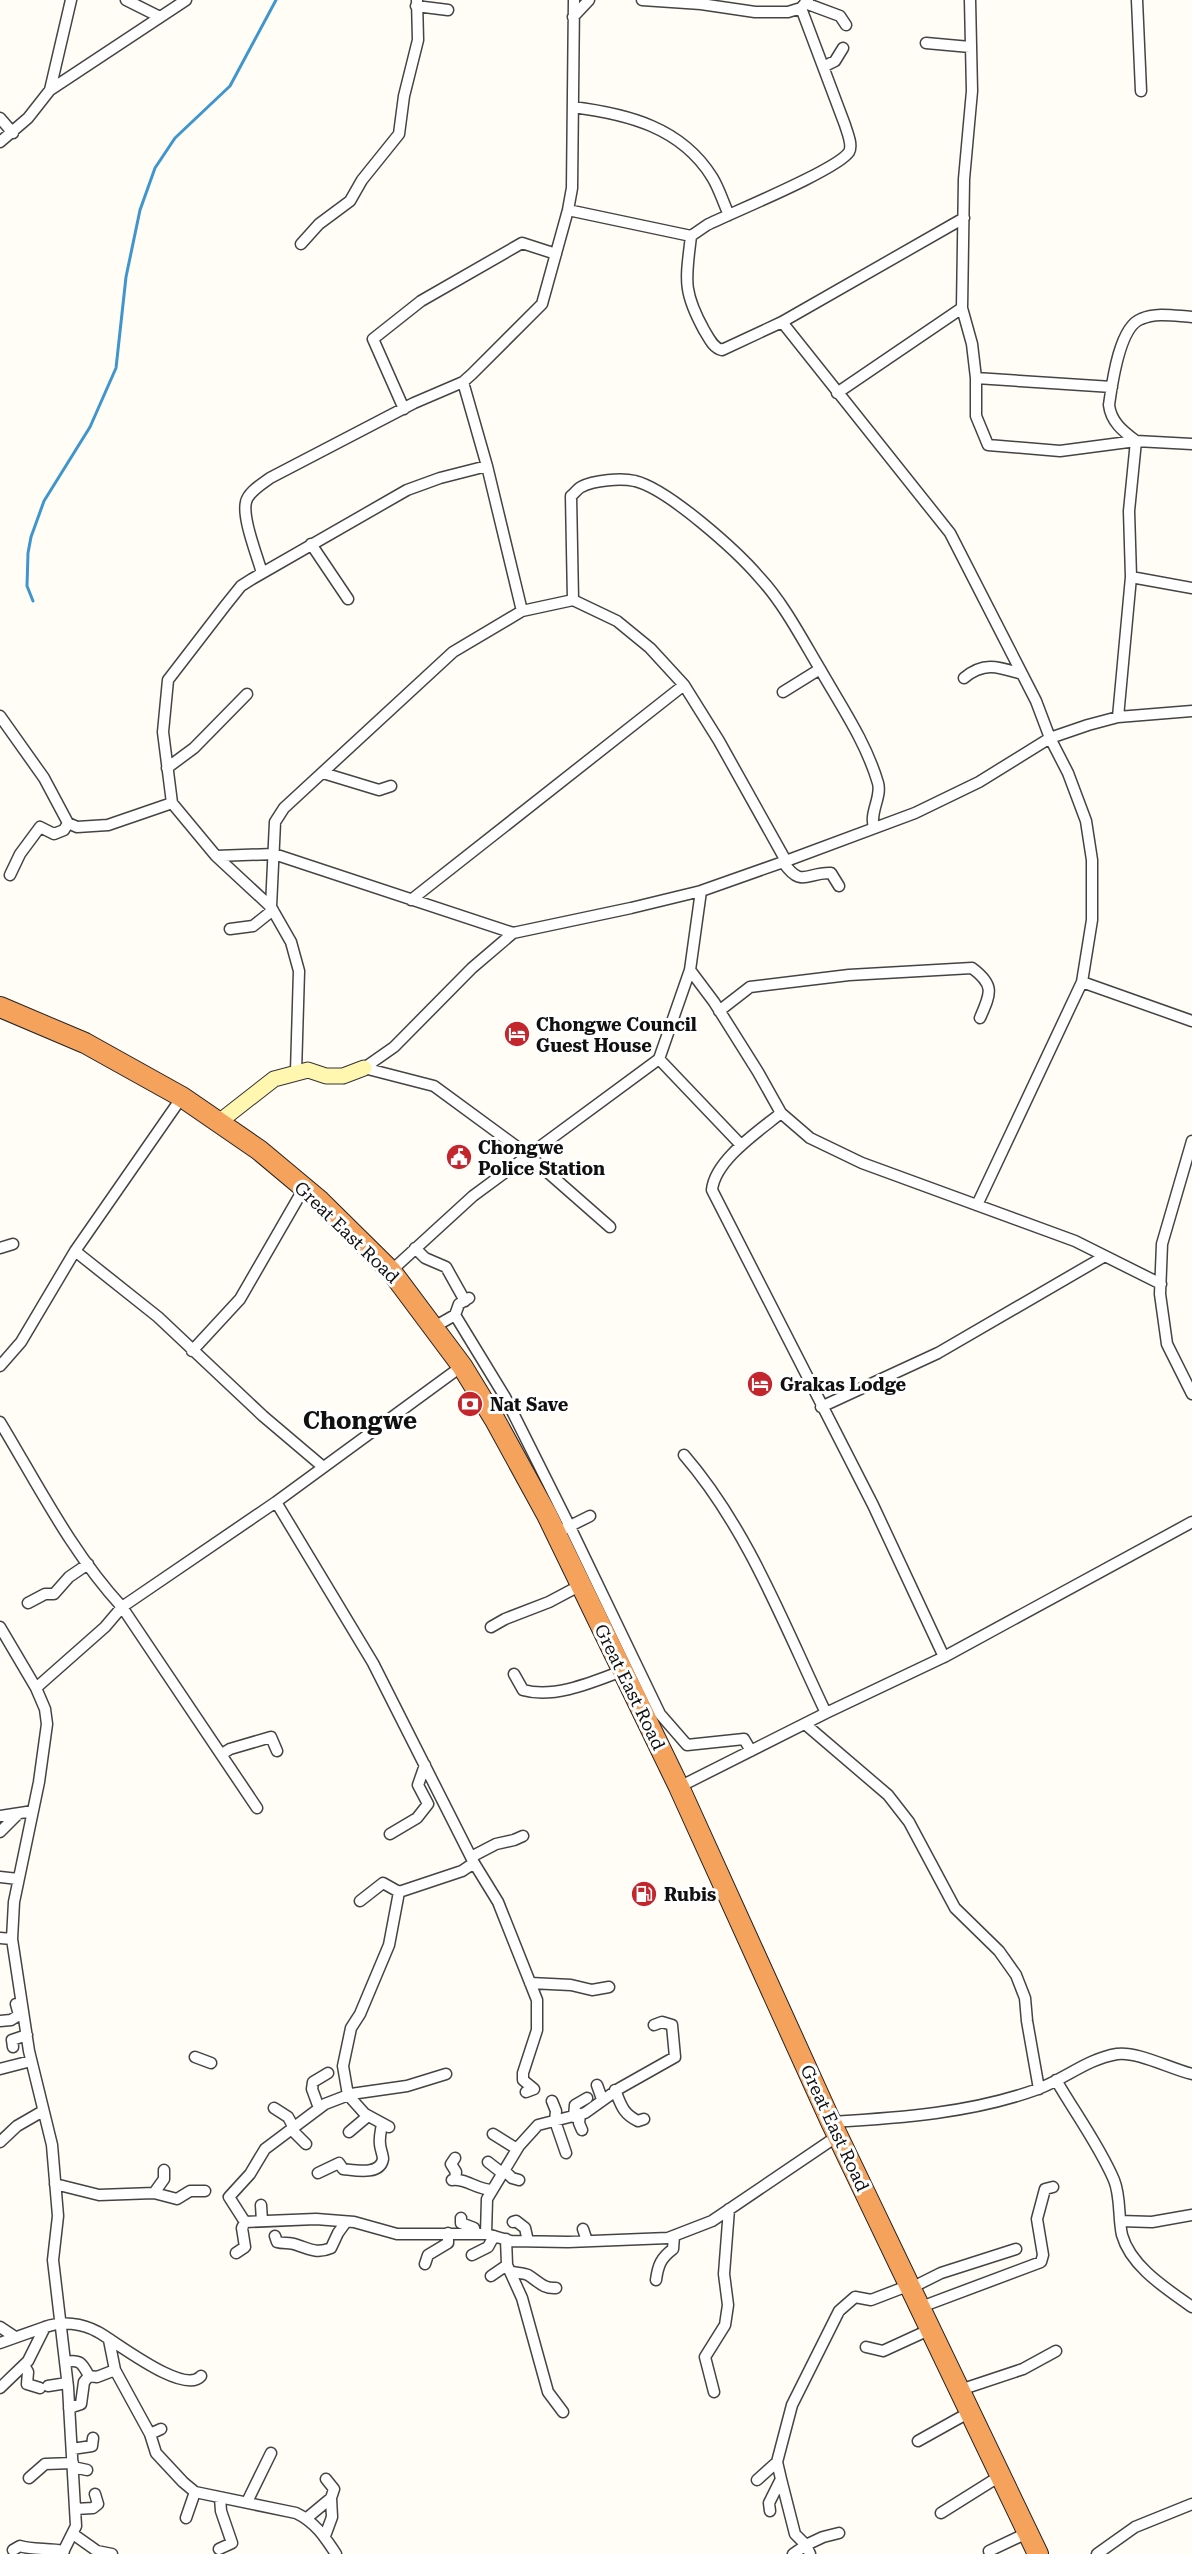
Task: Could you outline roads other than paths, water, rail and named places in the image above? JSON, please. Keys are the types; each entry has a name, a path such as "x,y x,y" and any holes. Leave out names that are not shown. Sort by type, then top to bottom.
{"highway":[{"name":"Great East Road","path":"0,1007 86,1043 182,1097 259,1150 304,1188 391,1271 462,1366 563,1530 581,1585 679,1787 835,2129 1038,2554"}],"street":[{"path":"50,90 71,0"},
{"path":"126,0 160,17"},
{"path":"0,142 13,133 50,90 186,0"},
{"path":"262,573 246,512 246,500 253,492 270,478 404,409 463,382 542,304 572,188 574,0"},
{"path":"573,17 589,0"},
{"path":"642,0 701,4 754,12 788,12 805,4 835,13 846,25"},
{"path":"970,0 972,92 964,179 962,308 972,344 976,378 976,417 988,445 1060,451 1136,441 1192,444"},
{"path":"1137,0 1141,91"},
{"path":"300,244 319,224 350,201 362,180 399,134 404,96 418,40 416,3 448,10"},
{"path":"568,210 691,236 707,225 818,173 850,150 845,125 805,4"},
{"path":"926,43 970,47"},
{"path":"825,66 835,61 843,48"},
{"path":"573,107 617,113 668,132 693,152 712,177 729,215"},
{"path":"0,118 13,133"},
{"path":"691,236 687,294 694,312 717,349 722,350 731,348 782,322 964,218"},
{"path":"404,409 373,339 421,301 522,243 556,254"},
{"path":"837,393 962,308"},
{"path":"1136,441 1110,416 1109,405 1127,332 1138,319 1159,314 1192,317"},
{"path":"782,322 950,533 1022,674 1068,773 1086,821 1092,860 1092,920 1082,982 977,1205"},
{"path":"976,378 1112,387"},
{"path":"463,382 487,466 522,611"},
{"path":"1118,717 1131,577 1129,511 1136,441"},
{"path":"296,1072 299,971 291,942 272,909 216,856 172,803 163,732 168,680 241,586 407,490 440,478 487,466"},
{"path":"573,600 571,496 581,487 606,481 637,482 678,506 718,537 762,579 801,635 858,736 879,785 872,821 874,827"},
{"path":"311,544 348,598"},
{"path":"1131,577 1192,588"},
{"path":"230,929 253,926 272,909 275,822 284,808 453,652 522,611 573,600 616,621 650,648 684,685 719,741 791,874 801,879 831,873 839,886"},
{"path":"964,678 983,666 994,665 1022,674"},
{"path":"783,692 820,669"},
{"path":"411,900 684,685"},
{"path":"167,768 194,748 247,694"},
{"path":"219,1122 274,1079 308,1070 326,1076 344,1076 364,1068 394,1047 472,968 513,933 701,891 915,813 980,782 1050,738 1118,717 1192,711"},
{"path":"0,716 44,778 68,823 77,827 108,825 172,803"},
{"path":"323,773 379,790 391,786"},
{"path":"10,875 20,854 40,827 54,834 63,830 68,823"},
{"path":"216,856 274,854 513,933"},
{"path":"391,1271 473,1196 659,1059 690,970 701,891"},
{"path":"719,1011 750,987 849,975 972,968 985,978 989,987 989,999 980,1018"},
{"path":"690,970 758,1072 781,1113 810,1138 862,1163 1075,1241 1161,1284"},
{"path":"1082,982 1192,1021"},
{"path":"659,1059 741,1145"},
{"path":"364,1068 434,1086 528,1155 610,1227"},
{"path":"0,1366 21,1342 75,1251 182,1097"},
{"path":"781,1113 741,1145 713,1180 712,1190 873,1505 944,1657"},
{"path":"1192,1142 1162,1244 1161,1284 1167,1344 1192,1394"},
{"path":"192,1351 240,1299 304,1188"},
{"path":"0,1248 13,1244"},
{"path":"415,1248 425,1258 446,1267 468,1299 459,1304 455,1315 434,1327"},
{"path":"75,1251 158,1317 263,1416 322,1466"},
{"path":"821,1407 938,1353 1105,1256"},
{"path":"455,1315 505,1397 563,1530 660,1714 687,1745 744,1739 751,1751"},
{"path":"36,1688 105,1627 122,1607 276,1502 322,1466 462,1366"},
{"path":"0,1422 65,1530 122,1607 257,1808"},
{"path":"684,1455 708,1483 758,1570 825,1713"},
{"path":"276,1502 373,1663 472,1860 498,1902 537,2000 537,2030 523,2073 523,2080 534,2089 526,2092"},
{"path":"563,1530 590,1516"},
{"path":"679,1787 825,1713 944,1657 1192,1522"},
{"path":"28,1603 45,1594 54,1594 69,1577 88,1564"},
{"path":"491,1627 504,1619 549,1602 581,1585"},
{"path":"0,1628 36,1688 45,1709 47,1724 33,1811 14,1902 12,1939 31,2061 52,2145 58,2216 53,2260 67,2384 69,2408 67,2426 72,2449 76,2526 63,2552 37,2547 27,2549 20,2546 13,2550"},
{"path":"514,1674 523,1690 537,1694 586,1684 622,1671"},
{"path":"805,1724 888,1795 909,1822 955,1908 999,1951 1016,1975 1025,1998 1026,2021 1039,2089"},
{"path":"222,1754 230,1749 271,1737 277,1751"},
{"path":"390,1834 417,1818 428,1804 418,1785 425,1765"},
{"path":"0,1816 33,1811"},
{"path":"0,1832 18,1814"},
{"path":"360,1900 383,1883 399,1892 462,1871 472,1860 496,1844 523,1836"},
{"path":"0,1877 18,1879"},
{"path":"318,2173 339,2163 343,2169 369,2171 380,2164 383,2159 379,2138 386,2126 368,2116 348,2095 343,2066 351,2028 360,2014 388,1945 399,1892"},
{"path":"0,1938 12,1939"},
{"path":"530,1983 571,1985 592,1990 609,1987"},
{"path":"0,2021 11,2020 19,2015 15,1996 20,1991"},
{"path":"472,2255 488,2247 485,2234 487,2199 517,2149 538,2126 577,2116 615,2091 675,2057 672,2025 662,2022 654,2025"},
{"path":"13,2047 12,2040 27,2035"},
{"path":"245,2222 316,2219 346,2222 397,2234 485,2234 528,2241 668,2238 712,2221 835,2129 989,2104 1039,2089 1086,2063 1119,2054 1192,2074"},
{"path":"195,2057 211,2063"},
{"path":"0,2069 31,2061"},
{"path":"319,2108 312,2089 313,2082 328,2073"},
{"path":"245,2222 229,2197 231,2192 250,2174 265,2149 319,2108 348,2095 407,2086 446,2074"},
{"path":"1056,2080 1103,2156 1115,2183 1123,2237 1147,2272 1192,2307"},
{"path":"597,2085 602,2099"},
{"path":"615,2091 623,2111 628,2116 638,2121 644,2119"},
{"path":"582,2130 575,2105 587,2098"},
{"path":"552,2101 556,2111 555,2121 566,2153"},
{"path":"274,2108 288,2118 293,2129 306,2144"},
{"path":"0,2142 17,2126 43,2111"},
{"path":"349,2132 368,2116"},
{"path":"494,2134 517,2149"},
{"path":"455,2158 450,2164 456,2172 453,2180 463,2180 479,2189 492,2190"},
{"path":"488,2162 519,2180"},
{"path":"154,2193 164,2179 164,2170"},
{"path":"55,2184 99,2195 154,2193 177,2199 190,2191 205,2191"},
{"path":"921,2307 1041,2262 1043,2255 1037,2219 1045,2189 1053,2187"},
{"path":"261,2205 262,2221"},
{"path":"714,2392 705,2357 725,2325 728,2305 724,2274 729,2209"},
{"path":"1120,2221 1152,2222 1192,2215"},
{"path":"460,2218 461,2223 485,2234"},
{"path":"513,2222 516,2221 525,2228 528,2241"},
{"path":"236,2253 245,2247 242,2229 245,2222"},
{"path":"275,2236 277,2242 280,2243 289,2243 306,2250 323,2251 331,2248 346,2222"},
{"path":"583,2229 587,2241"},
{"path":"425,2264 428,2255 448,2243 448,2233"},
{"path":"656,2280 658,2265 662,2256 673,2248 674,2236"},
{"path":"506,2239 510,2269 534,2338 548,2392 563,2412"},
{"path":"808,2550 795,2534 777,2462 792,2405 839,2311 855,2297 872,2300 941,2273 1016,2249"},
{"path":"491,2276 510,2269 527,2274 537,2283 549,2289 556,2288"},
{"path":"0,2343 60,2322 92,2329 151,2366 179,2378 193,2380 201,2376"},
{"path":"0,2327 15,2337"},
{"path":"0,2388 24,2365 36,2349 45,2327"},
{"path":"866,2347 883,2351 931,2330"},
{"path":"109,2340 115,2370 150,2434 156,2453 183,2482 195,2492 307,2518 325,2536 336,2554"},
{"path":"960,2390 1023,2369 1056,2351"},
{"path":"65,2361 81,2362 89,2376"},
{"path":"24,2365 28,2372 27,2384 44,2387 67,2384"},
{"path":"89,2376 97,2377 115,2370"},
{"path":"69,2408 81,2404 84,2382 89,2376"},
{"path":"918,2441 970,2412"},
{"path":"150,2434 161,2429"},
{"path":"72,2449 92,2446 93,2438"},
{"path":"246,2502 271,2453"},
{"path":"757,2480 777,2462"},
{"path":"29,2478 45,2464 73,2465 87,2470"},
{"path":"941,2513 1000,2476"},
{"path":"770,2511 768,2503 780,2478"},
{"path":"325,2536 332,2517 331,2498 334,2489 326,2479"},
{"path":"186,2518 195,2492"},
{"path":"75,2510 93,2508 98,2504 95,2494"},
{"path":"219,2549 232,2549 221,2511 220,2498"},
{"path":"307,2518 331,2498"},
{"path":"1097,2554 1135,2527 1192,2504"},
{"path":"794,2554 808,2550 823,2537 839,2533"},
{"path":"989,2551 1028,2533"},
{"path":"73,2534 97,2551 112,2554"}],"waterway":[{"path":"33,601 27,586 31,537 44,501 90,427 116,368 126,277 140,210 155,168 175,138 230,86 276,0"}],"place":[{"name":"Chongwe Council Guest House","path":"517,1034"},
{"name":"Chongwe Police Station","path":"459,1157"},
{"name":"Grakas Lodge","path":"760,1384"},
{"name":"Nat Save","path":"470,1404"},
{"name":"Rubis","path":"644,1894"}],"district":[{"name":"Chongwe","path":"360,1421"}]}
